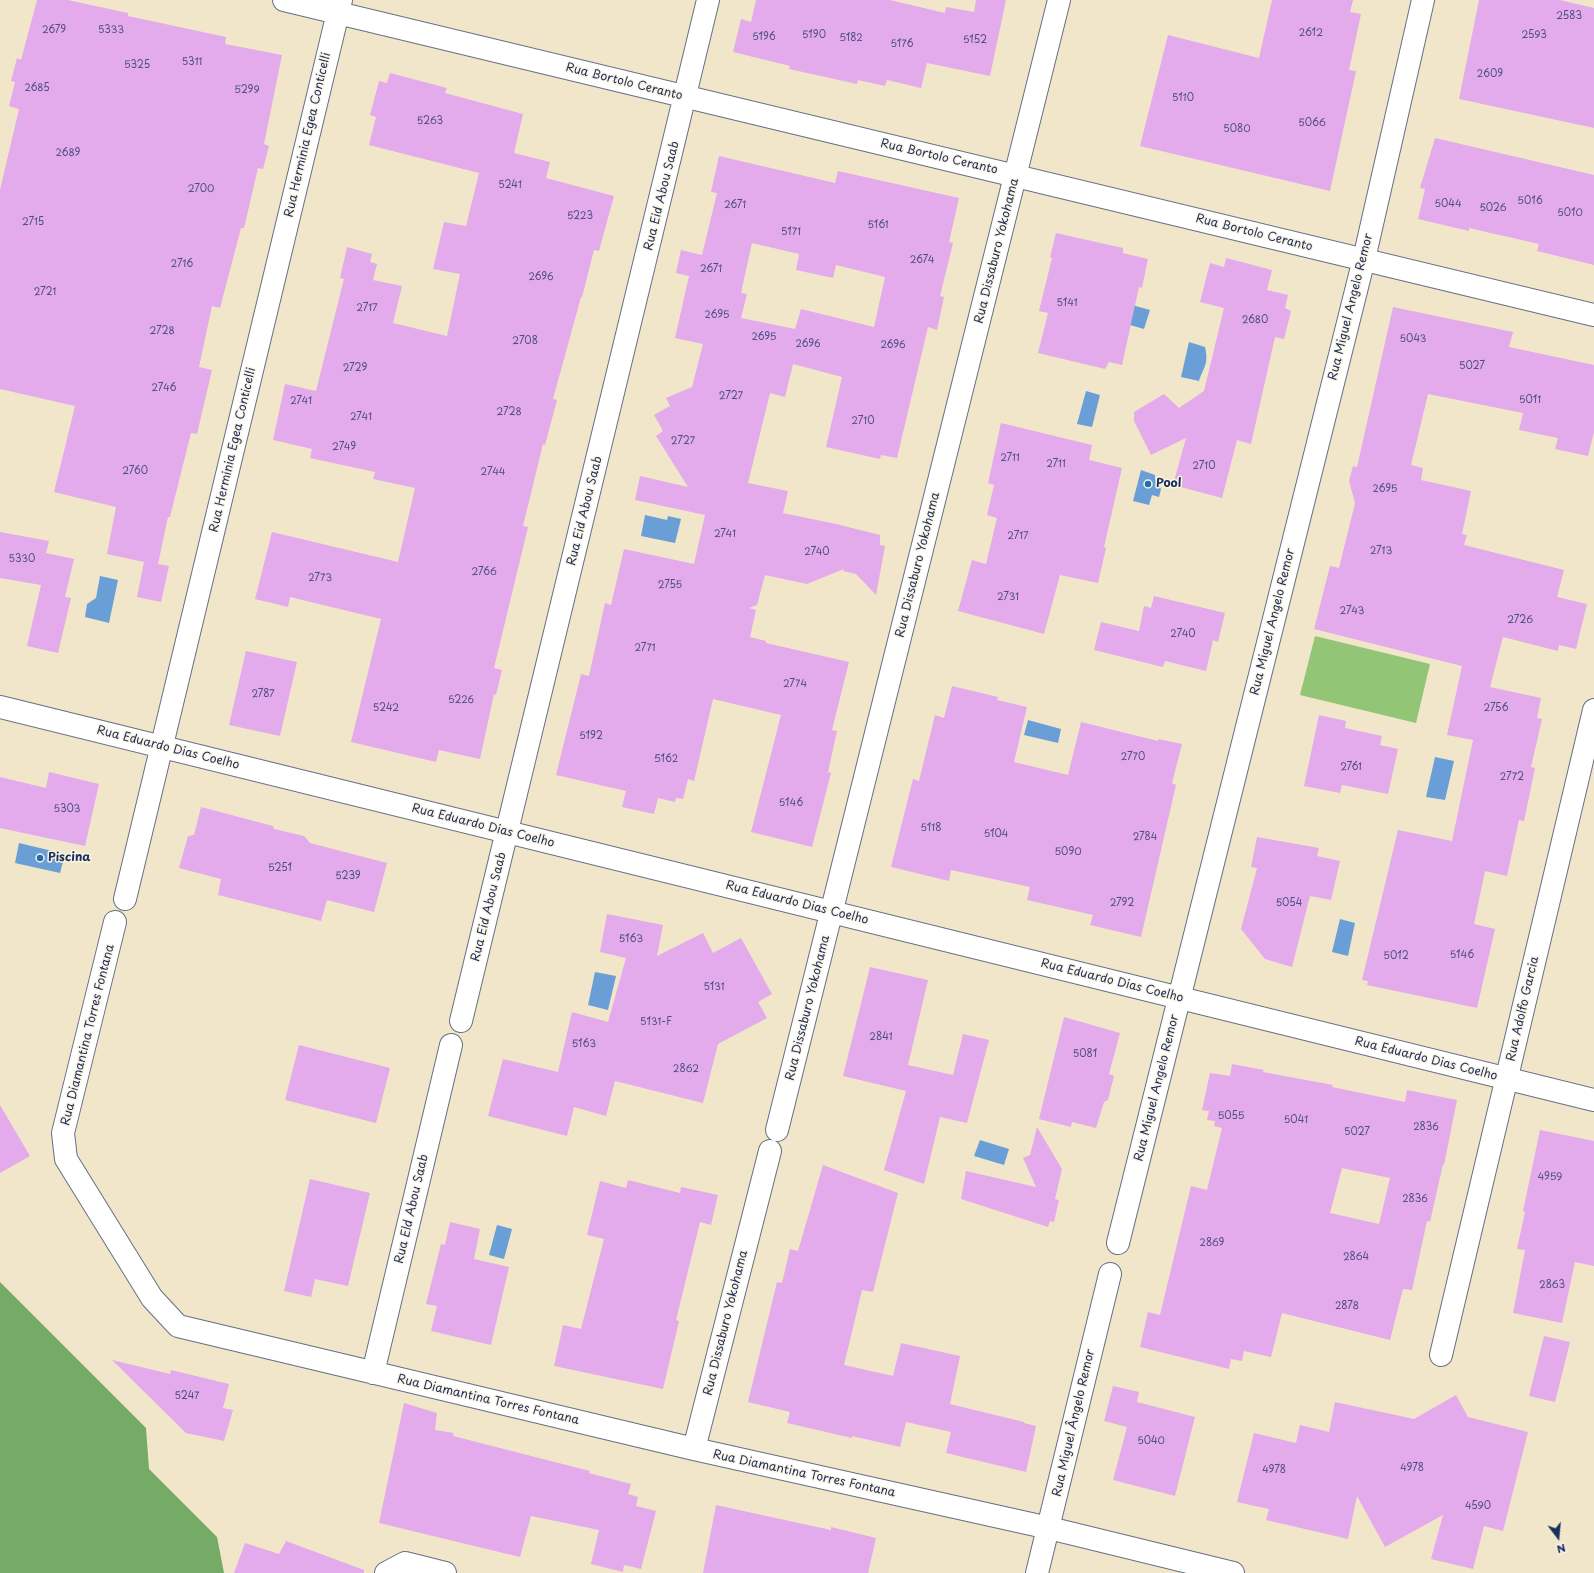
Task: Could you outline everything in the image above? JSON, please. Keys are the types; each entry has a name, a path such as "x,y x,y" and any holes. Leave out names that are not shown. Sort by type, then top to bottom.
{"street":[{"name":"Rua Bortolo Ceranto","path":"284,0 339,6 686,97 1594,314"},
{"name":"Rua Eid Abou Saab","path":"461,1021 686,97 708,0"},
{"name":"Rua Dissaburo Yokohama","path":"777,1130 1059,0"},
{"name":"Rua Miguel Angelo Remor","path":"1118,1242 1364,259 1424,0"},
{"name":"Rua Herminia Egea Conticelli","path":"125,899 339,6"},
{"name":"Rua Eduardo Dias Coelho","path":"0,707 1594,1100"},
{"name":"Rua Adolfo Garcia","path":"1441,1356 1594,710"},
{"name":"Rua Diamantina Torres Fontana","path":"115,922 63,1133 66,1159 152,1298 178,1326 694,1450 1049,1528 1233,1573"},
{"name":"Rua Eld Abou Saab","path":"373,1372 451,1045"},
{"name":"Rua Dissaburo Yokohama","path":"694,1450 770,1151"},
{"name":"Rua Miguel Ângelo Remor","path":"1038,1573 1110,1274"},
{"path":"386,1573 405,1563 445,1573"}],"green space":[{"path":"1315,636 1430,664 1416,723 1300,695"},
{"path":"0,1282 146,1428 149,1469 217,1537 224,1573 0,1573"}],"water":[{"path":"1114,300 1150,310 1144,329 1109,319"},
{"path":"1189,342 1205,347 1206,361 1199,381 1181,377"},
{"path":"1086,391 1100,395 1092,427 1077,424"},
{"name":"Pool","path":"1141,470 1155,475 1155,479 1161,489 1159,497 1152,495 1149,505 1133,501"},
{"path":"645,515 667,520 668,516 681,519 675,543 641,536"},
{"path":"100,576 118,580 109,623 85,617 87,604 96,598"},
{"path":"1028,720 1061,729 1058,743 1024,735"},
{"path":"1435,757 1454,761 1445,800 1426,797"},
{"name":"Piscina","path":"19,843 65,854 60,873 15,863"},
{"path":"1340,919 1355,923 1348,956 1332,952"},
{"path":"595,972 616,976 608,1010 588,1005"},
{"path":"980,1140 1009,1149 1004,1165 974,1156"},
{"path":"497,1225 512,1229 504,1259 489,1255"}],"building":[{"path":"37,0 68,0 128,13 128,16 226,37 225,44 282,55 264,144 269,146 263,169 258,168 244,228 241,228 220,308 212,306 199,367 212,370 197,434 191,433 170,517 168,517 158,564 169,566 161,602 137,597 144,562 107,554 116,507 54,492 75,406 0,389 0,190 19,109 9,106 15,82 11,81 17,58 21,60"},
{"path":"756,0 890,0 945,13 946,7 974,12 976,0 1006,0 990,76 927,63 921,88 887,80 885,86 858,80 857,84 789,69 790,66 733,52 741,19 751,22"},
{"path":"1272,0 1353,0 1350,12 1361,14 1349,70 1356,71 1330,191 1140,146 1168,35 1259,58"},
{"path":"1479,0 1560,0 1594,8 1594,128 1459,99"},
{"path":"390,73 447,88 445,93 523,114 514,153 550,162 546,178 614,196 599,251 594,250 553,399 557,400 545,445 543,444 523,526 528,527 494,668 502,670 496,695 494,694 480,759 439,750 436,762 351,742 381,619 290,597 288,607 255,599 272,532 398,562 415,488 373,479 375,472 310,458 312,449 273,440 285,384 316,391 344,279 340,278 347,247 372,254 370,262 377,264 373,280 402,286 393,323 447,336 460,274 433,269 444,222 466,226 479,173 369,145 376,117 370,115 379,81 387,83"},
{"path":"1435,138 1594,175 1594,265 1537,251 1539,244 1469,228 1469,231 1418,219 1425,189 1420,188"},
{"path":"719,156 835,183 838,171 959,198 949,242 953,243 940,296 944,297 937,330 928,327 897,458 881,455 880,459 826,447 842,377 793,364 785,397 770,393 748,483 788,491 783,513 880,535 880,545 885,546 876,595 856,574 843,571 844,569 807,584 765,575 757,605 749,608 756,610 750,637 766,641 766,643 849,662 832,730 837,731 828,772 831,773 812,847 751,832 781,715 713,699 694,781 688,779 683,799 676,798 675,802 658,798 654,814 622,807 626,791 556,775 581,674 589,676 605,603 611,605 624,549 694,564 705,515 635,500 640,476 688,487 656,436 663,431 654,415 670,406 666,398 692,387 703,344 675,338 689,276 676,273 681,250 702,255 717,193 711,192","holes":["752,243 799,254 796,270 833,278 836,265 885,277 874,327 801,309 795,329 741,318 747,294 741,293"]},
{"path":"1056,233 1123,248 1123,253 1148,259 1142,288 1139,287 1122,365 1109,362 1105,369 1038,353 1048,313 1039,311 1052,258 1050,257"},
{"path":"1226,258 1272,270 1267,290 1288,295 1285,308 1291,311 1284,339 1275,337 1251,444 1237,440 1222,498 1173,485 1186,438 1151,455 1134,421 1134,412 1164,394 1179,408 1204,391 1224,308 1200,302 1210,263 1224,267"},
{"path":"1393,307 1513,332 1509,347 1594,365 1594,432 1588,456 1555,449 1558,438 1519,430 1523,413 1428,394 1411,465 1423,468 1421,480 1471,491 1462,534 1467,535 1464,545 1564,570 1557,597 1587,604 1576,649 1559,645 1558,651 1503,637 1490,687 1541,698 1537,718 1542,719 1531,767 1535,768 1524,821 1519,820 1507,876 1485,871 1474,924 1495,929 1477,1008 1367,985 1368,981 1362,980 1398,830 1452,841 1473,740 1447,735 1462,666 1314,629 1330,566 1339,568 1355,503 1349,481 1353,466 1357,467"},
{"path":"1001,423 1092,445 1089,460 1122,468 1104,547 1106,548 1098,583 1060,575 1044,634 958,611 972,560 986,564 997,518 987,515 994,485 988,483"},
{"path":"0,532 49,541 46,553 74,559 65,597 71,598 58,653 27,646 41,585 0,578"},
{"path":"1154,596 1225,613 1218,642 1213,640 1206,671 1165,661 1163,667 1094,650 1101,622 1139,631 1144,606 1151,608"},
{"path":"246,651 297,662 280,736 229,725"},
{"path":"952,686 998,697 997,700 1027,707 1014,762 1068,775 1081,722 1158,741 1158,739 1182,744 1172,783 1176,785 1141,937 1090,925 1093,915 1027,900 1030,887 951,870 949,881 891,867 913,779 919,781 935,715 944,718"},
{"path":"1319,715 1346,721 1345,728 1382,736 1380,745 1398,749 1388,794 1342,785 1340,793 1304,786"},
{"path":"49,772 99,784 85,846 0,828 0,777 46,788"},
{"path":"201,807 273,826 274,829 304,836 310,843 387,863 374,912 327,900 321,921 218,895 221,879 179,868 188,836 194,835"},
{"path":"1257,837 1319,848 1317,856 1340,861 1331,900 1310,896 1292,967 1265,959 1241,929 1257,868 1251,867"},
{"path":"607,914 663,925 657,956 703,933 713,953 741,938 772,994 758,1002 767,1018 718,1044 703,1103 615,1081 606,1116 574,1107 567,1136 488,1116 503,1059 558,1072 572,1012 608,1022 626,958 600,952"},
{"path":"870,967 928,980 908,1065 953,1075 963,1034 989,1040 967,1123 940,1117 924,1184 884,1170 906,1091 843,1076"},
{"path":"1064,1017 1120,1033 1109,1074 1114,1076 1108,1100 1104,1102 1096,1128 1072,1122 1071,1127 1039,1119"},
{"path":"299,1045 390,1068 376,1123 285,1100"},
{"path":"1232,1064 1405,1102 1407,1090 1457,1100 1444,1165 1443,1164 1430,1222 1427,1221 1412,1290 1403,1289 1390,1340 1282,1313 1271,1357 1244,1351 1242,1361 1231,1359 1229,1369 1140,1347 1148,1312 1160,1315 1191,1186 1207,1190 1222,1128 1214,1126 1215,1121 1207,1120 1209,1111 1202,1110 1210,1073 1230,1076","holes":["1342,1168 1390,1178 1379,1224 1330,1213"]},
{"path":"0,1105 30,1156 0,1173"},
{"path":"1037,1127 1062,1169 1055,1199 1059,1200 1054,1222 1050,1221 1048,1227 961,1199 966,1171 1036,1187 1023,1158 1030,1155"},
{"path":"1540,1130 1594,1141 1594,1266 1575,1262 1562,1323 1513,1313 1525,1250 1517,1249 1525,1212 1523,1211"},
{"path":"823,1165 898,1193 873,1292 862,1290 844,1365 893,1376 901,1343 960,1356 950,1404 1036,1426 1026,1472 946,1453 951,1432 906,1422 900,1447 787,1423 790,1412 748,1402 777,1282 782,1283 790,1249 798,1251"},
{"path":"310,1179 370,1193 348,1286 315,1279 311,1297 284,1291"},
{"path":"628,1180 680,1193 681,1187 718,1195 711,1225 700,1222 676,1320 679,1321 663,1389 554,1366 563,1325 581,1329 604,1239 587,1235 600,1181 626,1188"},
{"path":"450,1222 480,1229 474,1259 509,1267 491,1345 431,1331 437,1306 426,1304 441,1244 445,1245"},
{"path":"1544,1336 1570,1342 1555,1402 1529,1396"},
{"path":"112,1360 170,1374 171,1370 229,1384 223,1408 233,1410 224,1441 186,1433"},
{"path":"1113,1386 1139,1392 1137,1402 1195,1417 1175,1496 1113,1480 1127,1427 1104,1421"},
{"path":"1456,1395 1468,1417 1528,1432 1503,1531 1484,1526 1473,1569 1431,1559 1443,1515 1385,1547 1357,1496 1348,1539 1266,1520 1269,1509 1237,1502 1254,1433 1296,1443 1300,1425 1329,1432 1335,1402 1414,1419"},
{"path":"404,1403 437,1413 435,1430 454,1433 453,1436 590,1471 589,1473 631,1484 628,1494 638,1497 636,1506 656,1511 641,1569 624,1565 623,1572 591,1564 599,1530 531,1516 520,1557 379,1523"},
{"path":"716,1505 831,1530 831,1527 876,1538 868,1573 703,1573"},
{"path":"286,1541 364,1570 364,1573 234,1573 245,1543 279,1554"}],"place":[{"name":"Pool","path":"1148,484"},
{"name":"Piscina","path":"40,858"}]}
